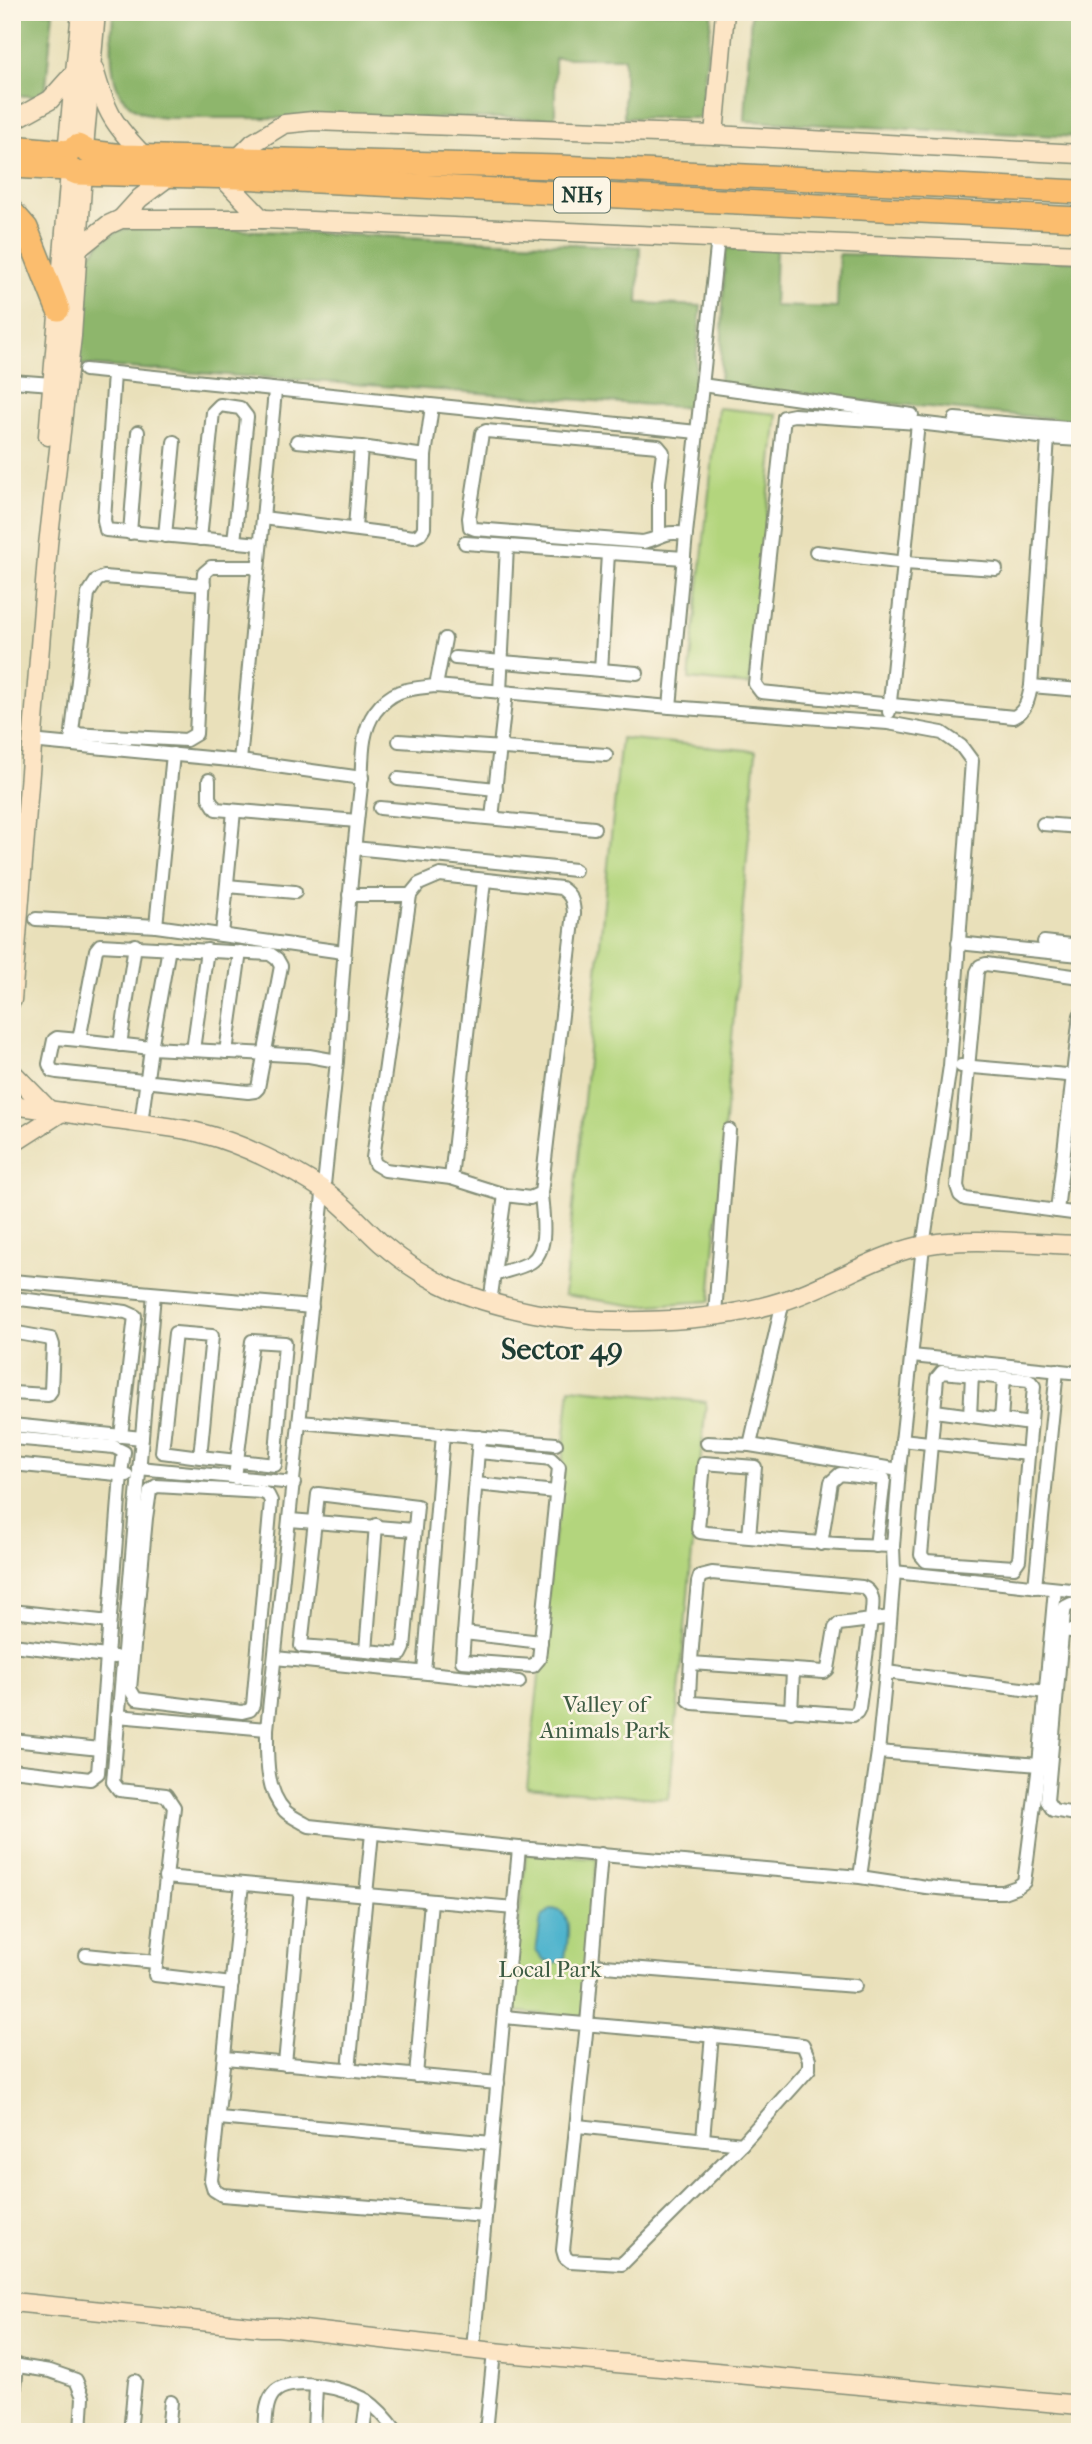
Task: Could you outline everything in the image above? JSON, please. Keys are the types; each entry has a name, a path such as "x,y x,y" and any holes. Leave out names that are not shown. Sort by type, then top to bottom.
{"highway":[{"name":"NH5","path":"12,147 77,161 171,175 1080,219"},
{"name":"NH5","path":"12,166 144,156 560,167 1080,192"},
{"path":"12,212 26,228 58,309"}],"street":[{"path":"12,1000 48,545 72,336 78,250 76,71 81,12"},
{"path":"12,851 58,309 96,12"},
{"path":"714,135 725,12"},
{"path":"92,59 107,112 144,156"},
{"path":"12,121 50,100 76,71"},
{"path":"237,159 253,143 284,124 313,121 714,135 1080,154"},
{"path":"78,250 108,225 121,219 140,198 171,175"},
{"path":"222,177 262,219"},
{"path":"121,219 262,219 1080,254"},
{"path":"670,707 718,238"},
{"path":"85,370 698,432"},
{"path":"114,374 104,524 106,530 260,544"},
{"path":"12,381 52,384"},
{"path":"702,385 1048,432 1080,440"},
{"path":"240,761 275,391"},
{"path":"200,539 214,412 220,405 240,408 247,416 234,542"},
{"path":"262,518 414,537 420,534 424,528 425,456 432,406"},
{"path":"1048,432 1031,686 1024,710 1014,717 765,693 757,689 755,684 780,435 782,422 788,415 1048,432 1080,429"},
{"path":"888,723 918,423"},
{"path":"659,536 659,482 663,452 658,446 486,431 482,433 469,518 470,527 643,542 659,536 668,531 686,534"},
{"path":"130,533 138,432"},
{"path":"297,441 425,456"},
{"path":"165,536 174,442"},
{"path":"355,528 361,447"},
{"path":"465,542 684,558"},
{"path":"492,818 501,750 503,692 500,662 507,546"},
{"path":"816,552 905,563 996,569"},
{"path":"601,670 608,554"},
{"path":"41,742 72,739 186,740 197,734 204,573 211,567 258,567"},
{"path":"72,739 89,594 97,580 104,577 204,585"},
{"path":"436,686 444,639"},
{"path":"456,658 637,673"},
{"path":"860,1877 878,1752 886,1672 899,1470 923,1246 950,1066 972,761 961,746 942,733 888,723 436,686 401,690 388,698 367,727 363,746 343,952 337,1061 267,1729 274,1796 286,1812 309,1826 519,1848 860,1877 926,1887 1003,1892 1024,1882 1039,1765 1055,1589"},
{"path":"1031,686 1080,690"},
{"path":"72,739 362,778"},
{"path":"399,741 606,755"},
{"path":"156,926 173,754"},
{"path":"398,779 496,789"},
{"path":"209,780 209,797 216,809 357,821"},
{"path":"380,808 594,828"},
{"path":"222,935 234,811"},
{"path":"1043,824 1080,827"},
{"path":"354,848 575,870"},
{"path":"494,1275 532,1262 542,1245 541,1193 573,904 571,895 561,888 440,875 419,884 410,895 373,1157 375,1164 385,1170 451,1178 505,1195 530,1198 541,1193"},
{"path":"451,1178 484,881"},
{"path":"227,886 295,892"},
{"path":"349,895 410,895"},
{"path":"36,919 156,926 343,952"},
{"path":"1044,942 1080,946"},
{"path":"958,943 1080,955"},
{"path":"79,1040 96,950 100,945 270,954 281,966 266,1054 256,1091 57,1072 49,1067 54,1040 57,1038 151,1048 226,1052 266,1054 309,1056 337,1061"},
{"path":"120,1045 135,945"},
{"path":"141,1124 169,948"},
{"path":"193,1050 207,950"},
{"path":"226,1052 240,952"},
{"path":"1080,977 995,964 980,966 975,978 957,1186 960,1195 965,1199 1080,1214"},
{"path":"1058,1211 1076,1076 1080,1015"},
{"path":"950,1066 1076,1076"},
{"path":"12,1072 56,1111"},
{"path":"12,1105 182,1129 229,1142 323,1190 380,1242 425,1277 459,1294 490,1303 563,1317 611,1321 715,1314 783,1301 891,1255 923,1246 971,1242 1080,1245"},
{"path":"12,1144 56,1111"},
{"path":"715,1314 729,1130"},
{"path":"490,1303 505,1195"},
{"path":"12,1281 312,1307"},
{"path":"154,1294 113,1783 119,1790 166,1795 174,1807 154,1972 158,1976 232,1984"},
{"path":"12,1298 126,1312 135,1317 121,1436"},
{"path":"750,1445 783,1301"},
{"path":"12,1332 51,1339 53,1345 51,1391 48,1395 12,1393"},
{"path":"200,1457 212,1336 174,1333 162,1452 200,1457 237,1461 275,1465 285,1343 252,1342 237,1461 235,1478"},
{"path":"912,1356 1080,1373"},
{"path":"1035,1587 1057,1370"},
{"path":"942,1372 972,1375 1029,1380 1034,1386 1019,1560 1014,1567 926,1561 922,1555 937,1378 942,1372"},
{"path":"970,1416 972,1375"},
{"path":"1001,1420 1004,1378"},
{"path":"934,1411 1031,1424"},
{"path":"300,1422 556,1444"},
{"path":"12,1426 142,1438"},
{"path":"424,1672 443,1434"},
{"path":"479,1437 462,1661 533,1666 539,1659 559,1467 551,1459 479,1452"},
{"path":"12,1438 120,1448 125,1457 121,1474 98,1773 90,1779 12,1770"},
{"path":"902,1440 1028,1454"},
{"path":"707,1443 750,1445 899,1470"},
{"path":"748,1537 755,1467 705,1463 698,1529 700,1532 748,1537 821,1544 894,1546"},
{"path":"12,1464 121,1474 139,1472 294,1483"},
{"path":"821,1544 831,1482 840,1474 884,1479 876,1546"},
{"path":"476,1484 556,1492"},
{"path":"156,1486 262,1492 268,1495 271,1501 267,1540 253,1705 250,1710 242,1712 136,1699 132,1696 130,1689 150,1491 156,1486"},
{"path":"318,1494 417,1506 404,1648 401,1654 301,1646 314,1521 318,1494"},
{"path":"290,1520 414,1530"},
{"path":"366,1651 376,1525"},
{"path":"267,1540 288,1541"},
{"path":"894,1572 1080,1591"},
{"path":"705,1573 862,1587 873,1595 871,1620 857,1712 853,1715 693,1703 689,1700 698,1582 705,1573"},
{"path":"1080,1605 1071,1604 1065,1607 1047,1801 1053,1810 1080,1815"},
{"path":"12,1611 109,1622"},
{"path":"691,1664 824,1672 828,1669 835,1628 839,1623 890,1617"},
{"path":"1062,1630 1080,1632"},
{"path":"464,1633 541,1642"},
{"path":"12,1645 122,1657"},
{"path":"275,1658 519,1682"},
{"path":"792,1712 793,1671"},
{"path":"886,1672 1046,1692"},
{"path":"117,1716 267,1729"},
{"path":"12,1740 100,1749"},
{"path":"878,1752 1039,1765"},
{"path":"349,2070 372,1833"},
{"path":"473,2349 519,1848"},
{"path":"504,2017 587,2024 712,2035 803,2045 809,2059 809,2069 742,2144 622,2264 570,2261 565,2257 563,2250 578,2126 587,2024 592,1965 601,1854"},
{"path":"165,1877 514,1908"},
{"path":"242,1884 211,2180 214,2190 222,2195 485,2216"},
{"path":"285,2064 301,1889"},
{"path":"416,2076 431,1901"},
{"path":"86,1955 156,1962"},
{"path":"592,1965 855,1986"},
{"path":"703,2139 712,2035"},
{"path":"225,2059 498,2083"},
{"path":"219,2118 492,2143"},
{"path":"578,2126 742,2144"},
{"path":"12,2302 278,2327 473,2349 1080,2405"},
{"path":"486,2432 494,2351"},
{"path":"12,2418 15,2365 50,2371 76,2380 83,2396 81,2432"},
{"path":"130,2432 135,2381"},
{"path":"265,2432 267,2407 273,2394 281,2388 295,2385 341,2389 367,2401 397,2432"},
{"path":"314,2432 316,2386"},
{"path":"363,2432 367,2401"},
{"path":"168,2432 171,2402"}],"green space":[{"path":"12,12 53,12 45,97 12,95"},
{"path":"113,12 712,12 700,118 624,118 624,58 555,58 555,118 167,118 146,114 131,106 121,95 112,65"},
{"path":"751,12 1080,12 1080,137 745,121"},
{"path":"136,226 640,247 638,303 701,306 692,408 72,364 84,262 102,241 118,231"},
{"path":"725,248 776,249 774,306 837,308 839,254 1080,261 1080,421 720,388"},
{"path":"718,408 777,414 749,685 689,679"},
{"path":"621,738 756,751 710,1301 637,1306 564,1295"},
{"name":"Valley of Animals Park","path":"570,1388 706,1402 669,1799 527,1788"},
{"name":"Local Park","path":"526,1853 597,1859 583,2018 509,2011"}],"water":[{"path":"551,1909 564,1915 568,1927 565,1958 555,1964 544,1961 536,1951 541,1918"}],"district":[{"name":"Sector 49","path":"562,1349"}]}
